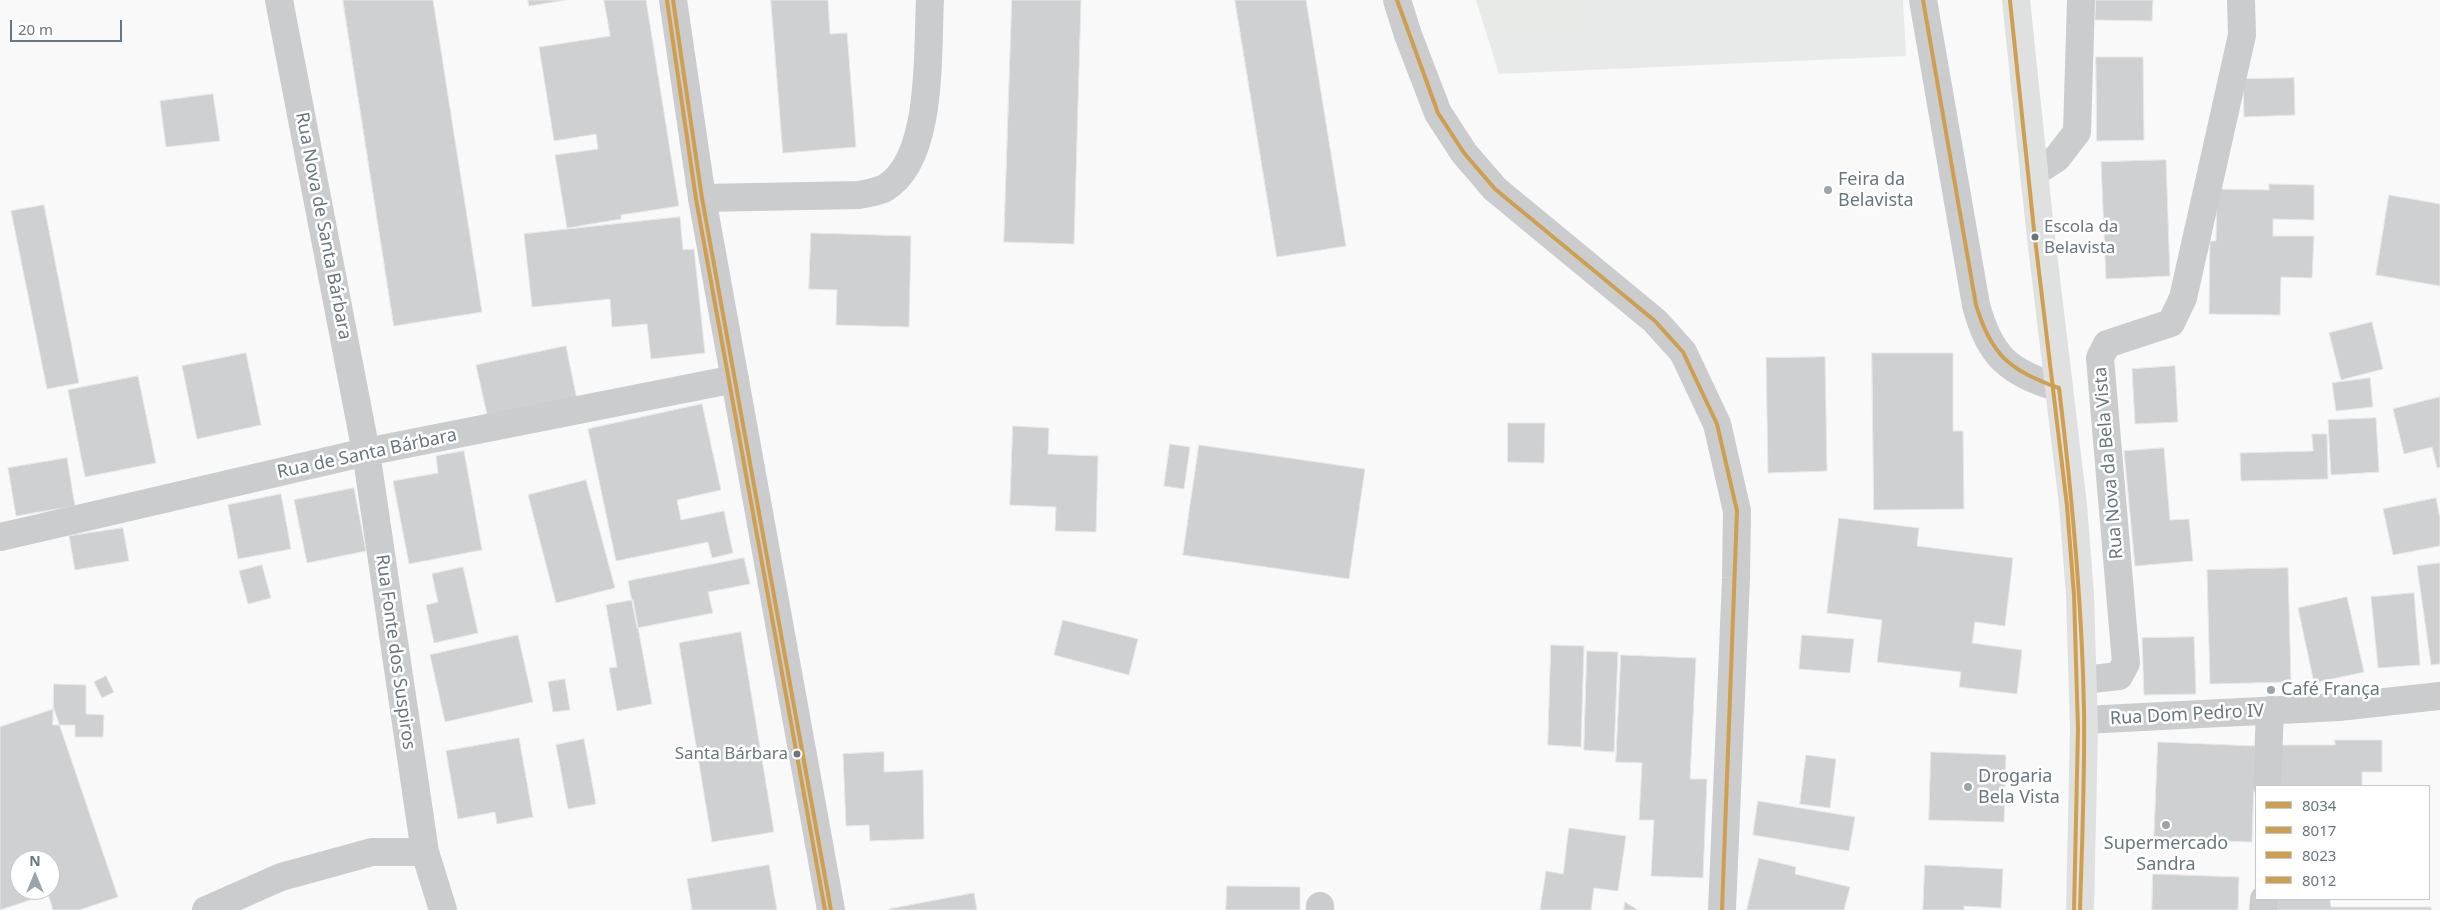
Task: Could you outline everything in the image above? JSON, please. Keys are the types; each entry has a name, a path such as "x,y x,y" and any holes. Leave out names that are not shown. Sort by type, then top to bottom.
{"main road":[{"path":"2016,0 2034,173 2074,514 2084,720 2080,910"}],"street":[{"name":"Rua Nova de Santa Bárbara","path":"279,0 366,452"},
{"path":"673,0 702,198 831,910"},
{"path":"702,198 859,196 884,188 899,176 912,157 920,131 924,104 930,0"},
{"path":"1397,0 1408,35 1438,113 1464,153 1495,189 1655,321 1683,352 1717,424 1737,511 1736,578 1722,910"},
{"path":"1923,0 1964,237 1982,328 1999,357 2027,378 2059,388"},
{"path":"2034,173 2057,158 2077,132 2081,0"},
{"name":"Rua Nova da Bela Vista","path":"2083,680 2119,676 2126,663 2100,358 2107,344 2171,323 2183,298 2242,35 2241,0"},
{"name":"Rua de Santa Bárbara","path":"0,537 366,452 735,379"},
{"name":"Rua Fonte dos Suspiros","path":"366,452 425,852 443,910"},
{"name":"Rua Dom Pedro IV","path":"2084,720 2339,707 2440,696"},
{"path":"2267,785 2270,710"},
{"path":"206,910 281,877 372,852 425,852"}],"shaded area":[{"path":"1476,0 1903,0 1906,56 1499,74"},
{"path":"1476,0 1584,0 1585,32 1488,37"}],"building":[{"path":"343,0 433,0 482,312 394,326"},
{"path":"528,0 566,0 529,6"},
{"path":"604,0 646,0 679,206 621,215 621,219 567,228 555,155 598,149 596,134 554,141 539,47 610,36"},
{"path":"771,0 828,0 830,34 847,33 856,147 783,153"},
{"path":"1012,0 1081,0 1074,244 1004,242"},
{"path":"1235,0 1306,0 1346,246 1277,257"},
{"path":"2096,0 2153,0 2152,21 2095,20"},
{"path":"2096,57 2143,57 2144,140 2097,141"},
{"path":"2294,78 2295,115 2244,117 2243,79"},
{"path":"213,94 220,141 166,147 160,101"},
{"path":"2166,160 2170,276 2106,279 2101,162"},
{"path":"2269,184 2314,185 2314,220 2273,219 2273,236 2314,236 2312,278 2281,277 2280,315 2209,314 2210,241 2216,241 2217,189 2269,190"},
{"path":"2389,195 2440,204 2440,286 2376,275"},
{"path":"44,205 79,383 47,389 11,211"},
{"path":"680,217 683,250 694,249 705,353 651,359 647,324 612,327 610,299 532,307 524,234"},
{"path":"811,233 911,236 909,327 836,325 837,290 809,289"},
{"path":"2372,322 2383,369 2341,380 2329,333"},
{"path":"566,346 577,400 488,419 476,365"},
{"path":"246,353 261,425 197,439 182,366"},
{"path":"1872,353 1953,353 1953,431 1963,431 1964,509 1874,510"},
{"path":"1825,357 1827,471 1768,473 1766,358"},
{"path":"2175,366 2178,422 2135,424 2132,369"},
{"path":"138,376 156,463 85,477 68,390"},
{"path":"2370,378 2373,407 2336,411 2332,383"},
{"path":"2440,397 2440,467 2437,468 2432,447 2404,454 2393,409"},
{"path":"702,404 721,490 677,500 681,520 724,511 733,553 712,558 708,542 616,561 588,429"},
{"path":"2376,418 2379,472 2331,475 2328,420"},
{"path":"1508,423 1545,423 1544,463 1508,462"},
{"path":"1013,426 1049,428 1048,454 1098,456 1096,532 1055,531 1056,507 1010,505"},
{"path":"2312,434 2327,434 2328,479 2241,481 2240,453 2313,451"},
{"path":"1170,444 1190,447 1184,489 1164,486"},
{"path":"1199,445 1365,469 1349,579 1183,555"},
{"path":"2164,448 2170,520 2189,519 2193,561 2135,566 2124,451"},
{"path":"464,451 482,550 409,564 393,481 438,473 436,456"},
{"path":"67,458 75,506 16,516 8,468"},
{"path":"586,480 615,588 556,603 528,495"},
{"path":"354,488 366,551 307,563 294,500"},
{"path":"281,494 291,549 238,559 228,505"},
{"path":"2436,498 2440,518 2440,546 2393,555 2383,509"},
{"path":"1839,518 1919,528 1917,546 2013,558 2005,626 1975,622 1972,643 2022,650 2017,694 1959,687 1961,672 1877,662 1882,620 1827,613"},
{"path":"123,528 129,561 75,570 69,536"},
{"path":"744,558 750,584 708,592 713,613 637,628 628,581"},
{"path":"2440,563 2440,664 2431,665 2417,566"},
{"path":"262,565 271,598 248,604 239,571"},
{"path":"463,567 478,633 434,643 426,605 438,602 432,574"},
{"path":"2288,568 2291,682 2210,684 2207,570"},
{"path":"2414,593 2420,665 2378,668 2371,597"},
{"path":"2347,597 2364,672 2314,683 2298,608"},
{"path":"633,600 652,704 617,711 609,668 617,667 606,605"},
{"path":"1063,620 1138,639 1129,675 1054,655"},
{"path":"741,632 774,832 712,842 679,643"},
{"path":"518,635 533,702 445,722 430,655"},
{"path":"1802,635 1854,639 1850,673 1799,669"},
{"path":"2194,637 2196,694 2144,695 2142,638"},
{"path":"1551,645 1584,646 1581,747 1548,745"},
{"path":"1587,651 1618,652 1614,752 1584,750"},
{"path":"1621,655 1696,658 1690,779 1707,779 1703,878 1651,876 1654,820 1639,820 1642,763 1616,762"},
{"path":"106,676 114,692 102,698 94,682"},
{"path":"565,679 570,710 553,712 548,682"},
{"path":"54,684 86,685 86,714 104,715 103,737 75,737 75,725 53,725"},
{"path":"54,709 118,897 79,910 53,910 50,900 60,900 60,850 10,850 10,900 30,900 0,910 0,727"},
{"path":"519,738 533,817 497,824 495,812 458,819 446,751"},
{"path":"584,739 596,804 568,809 556,745"},
{"path":"2335,740 2382,740 2382,772 2362,772 2362,785 2276,785 2276,745 2335,745"},
{"path":"2158,742 2255,746 2252,842 2154,839"},
{"path":"884,752 884,772 923,770 924,839 870,841 869,825 846,826 843,754"},
{"name":"Drogaria Bela Vista","path":"1931,752 2006,755 2004,822 1929,820"},
{"path":"1806,755 1836,759 1830,808 1800,804"},
{"path":"1758,801 1855,817 1849,851 1753,835"},
{"path":"1569,828 1626,836 1618,891 1594,888 1591,910 1540,910 1546,871 1563,874"},
{"path":"1759,858 1796,867 1795,874 1850,887 1844,910 1747,910"},
{"path":"769,865 777,910 692,910 687,879"},
{"path":"1925,865 2003,869 2001,908 1964,906 1964,910 1923,910"},
{"path":"2153,874 2239,877 2238,910 2152,910"},
{"path":"1227,886 1300,887 1300,910 1226,910"},
{"path":"974,893 977,910 890,910 890,909"},
{"path":"2277,900 2330,900 2331,907 2431,907 2431,910 2277,910"},
{"path":"1625,902 1638,910 1624,910"}],"transit line":[{"name":"8017","path":"673,0 702,198 831,910"},
{"name":"8034","path":"1397,0 1438,113 1464,153 1495,189 1655,321 1683,352 1717,424 1737,511 1722,910"},
{"name":"8034","path":"1923,0 1976,305 1988,337 2005,359 2027,375 2059,388 2076,549 2083,669 2084,759 2080,910"},
{"name":"8023","path":"667,1 696,199 825,910"},
{"name":"8012","path":"2010,1 2034,230 2067,506 2074,595 2078,729 2074,910"}],"place":[{"name":"Feira da Belavista","path":"1828,190"},
{"name":"Escola da Belavista","path":"2035,237"},
{"name":"Café França","path":"2271,690"},
{"name":"Santa Bárbara","path":"797,754"},
{"name":"Drogaria Bela Vista","path":"1968,787"},
{"name":"Supermercado Sandra","path":"2166,825"}]}
